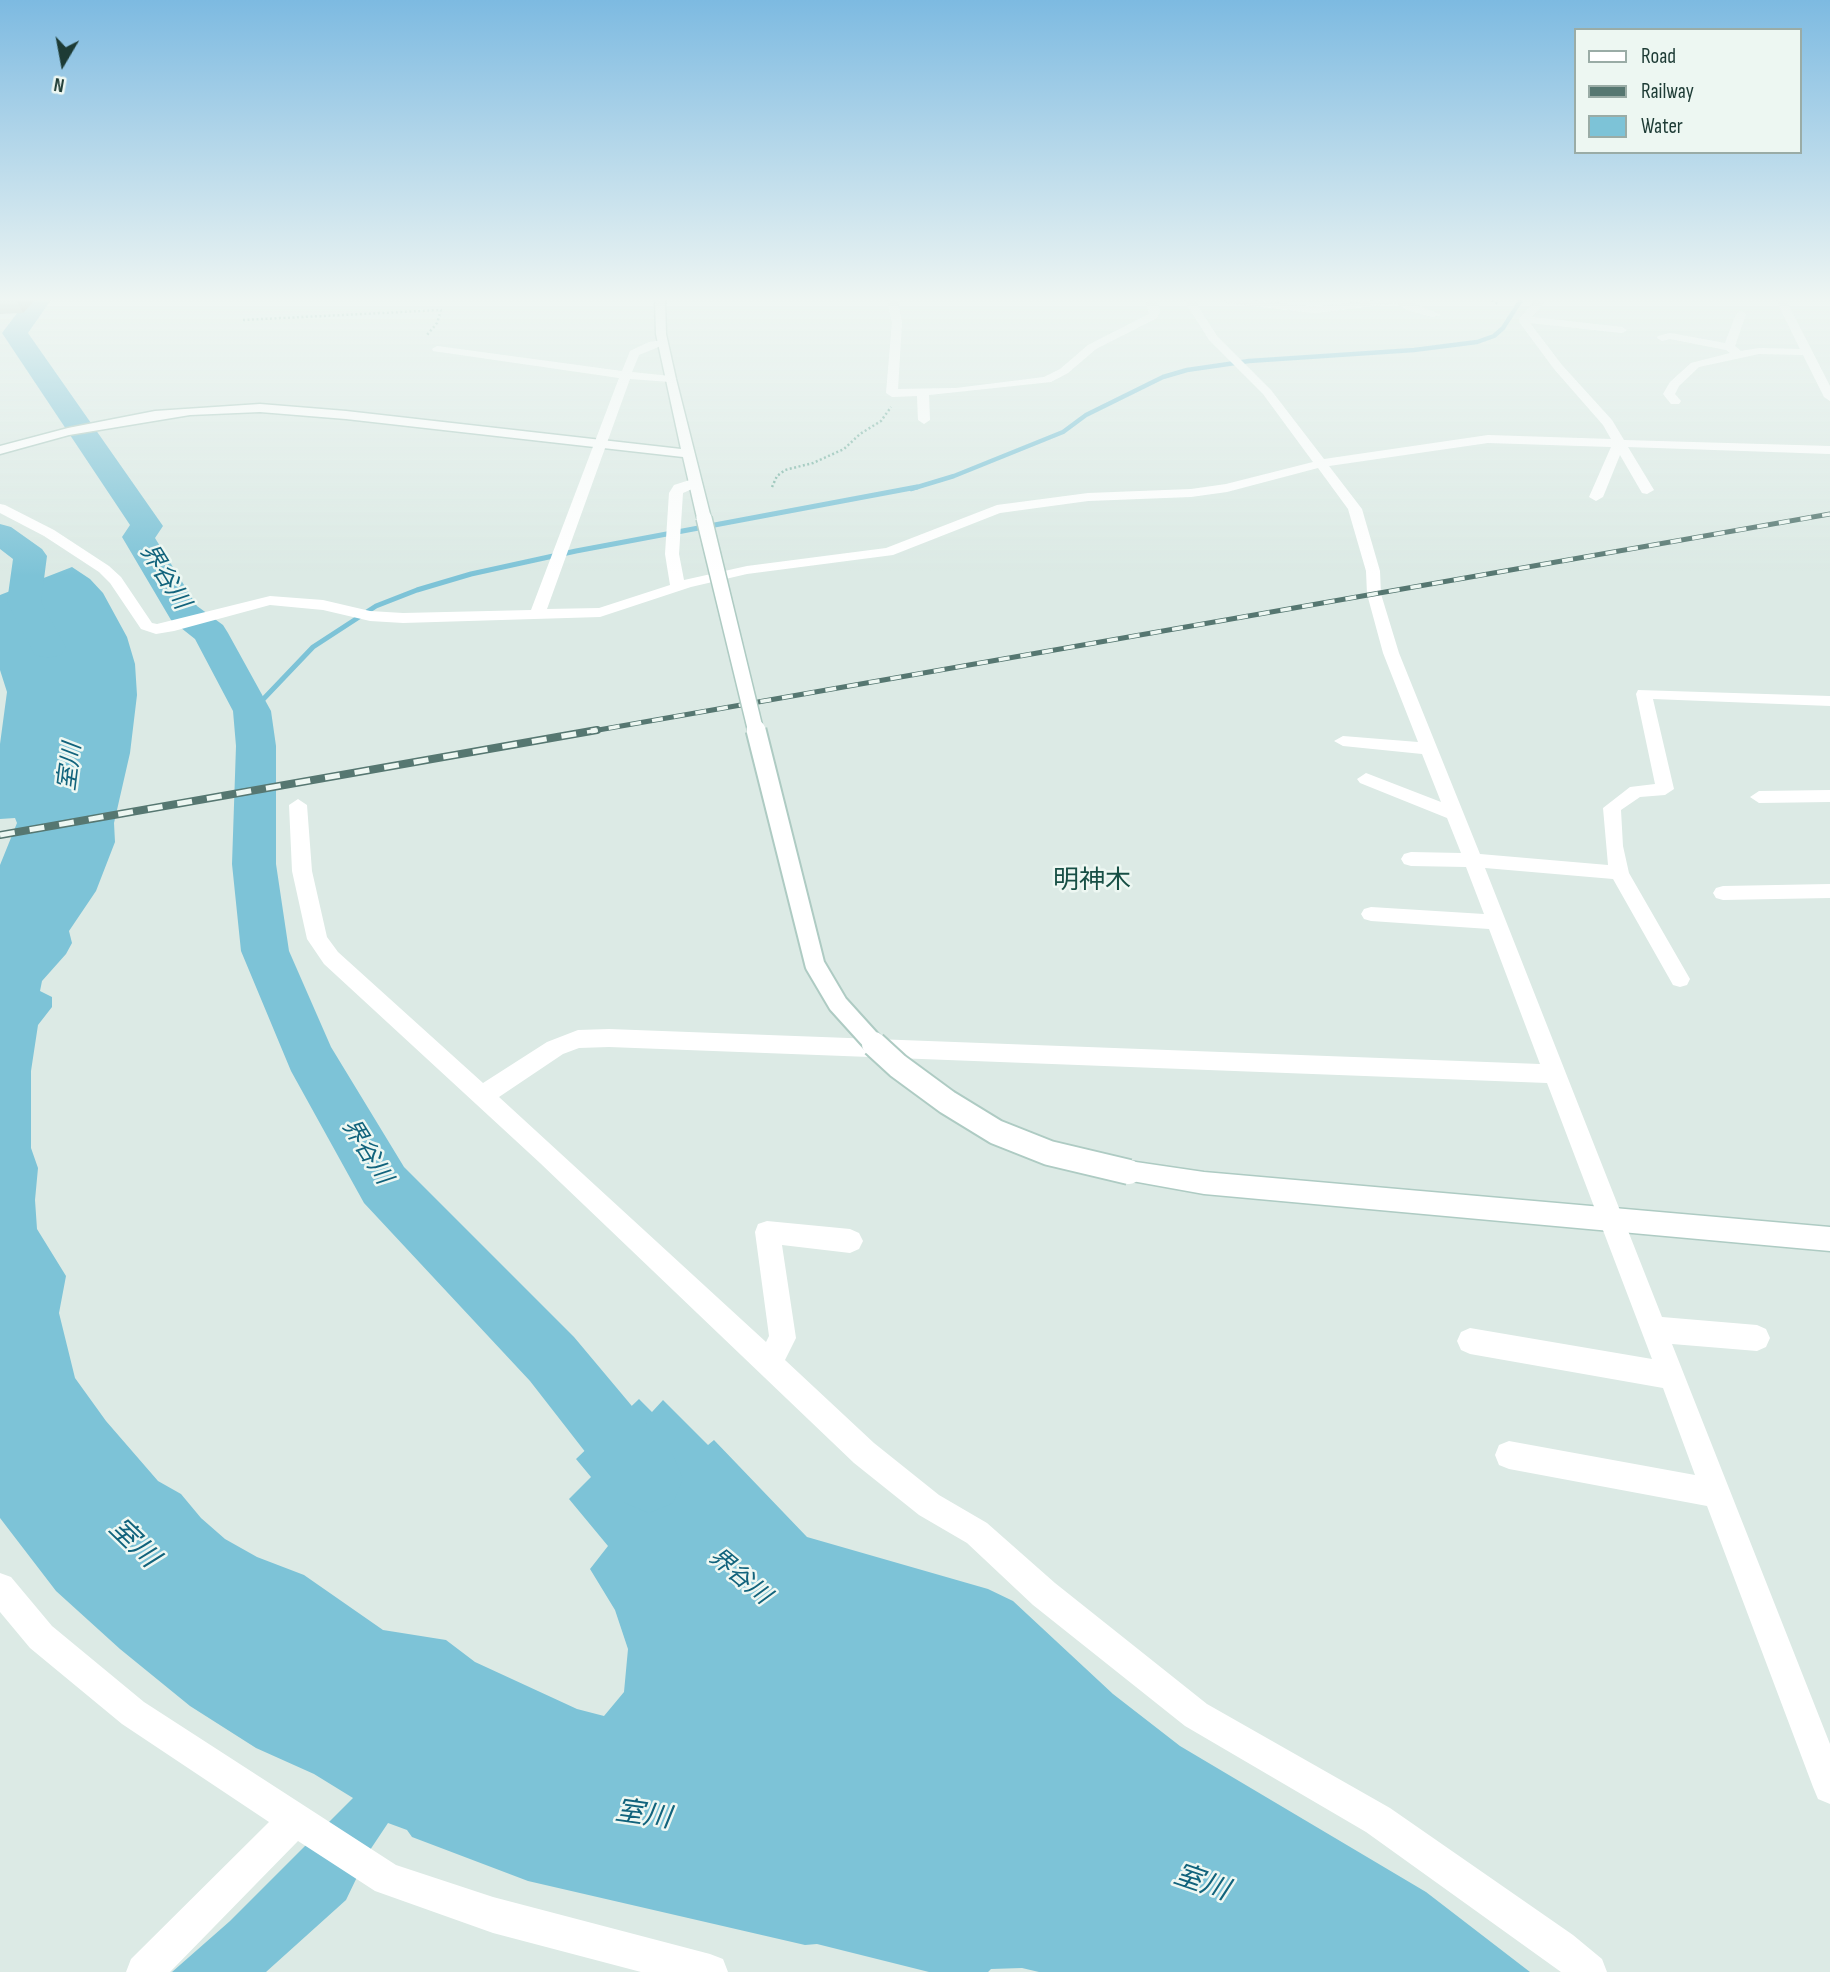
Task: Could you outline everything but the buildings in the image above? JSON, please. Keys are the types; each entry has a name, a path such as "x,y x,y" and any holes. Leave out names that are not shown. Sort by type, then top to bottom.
{"street":[{"path":"537,615 619,392"},
{"path":"673,392 804,930 816,965 838,1004 871,1041 898,1066 947,1102 996,1132 1049,1153 1129,1172 1204,1183 1830,1239"},
{"path":"892,393 921,392"},
{"path":"922,392 924,420"},
{"path":"1267,392 1355,509 1373,571 1374,594 1391,653 1830,1787"},
{"path":"1580,392 1608,423 1647,490"},
{"path":"1670,392 1675,401"},
{"path":"0,450 92,426 190,411 260,408 346,415 689,454"},
{"path":"0,509 49,533 104,569 116,580 146,626 156,629 169,628 255,602 283,600 323,605 363,615 403,618 600,612 678,587 769,566 888,552 997,509 1088,497 1191,493 1227,488 1322,463 1412,447 1488,439 1830,450"},
{"path":"1596,497 1619,443"},
{"path":"678,587 672,554 677,493 679,488 696,482"},
{"path":"1680,979 1619,873 1612,808 1636,790 1665,789 1644,694 1830,701"},
{"path":"1343,741 1429,749"},
{"path":"1366,779 1455,814"},
{"path":"1759,797 1830,796"},
{"path":"298,805 302,871 317,939 331,958 864,1453 929,1506 977,1533 1044,1594 1196,1715 1377,1820 1560,1948 1589,1972"},
{"path":"1412,859 1473,860 1619,873"},
{"path":"1723,892 1830,891"},
{"path":"1371,914 1496,922"},
{"path":"482,1096 555,1048 578,1039 599,1038 1555,1074"},
{"path":"768,1364 783,1338 767,1232 850,1241"},
{"path":"1653,1329 1757,1338"},
{"path":"1470,1341 1671,1376"},
{"path":"1509,1455 1716,1493"},
{"path":"0,1588 41,1637 133,1713 387,1879 493,1915 710,1972"},
{"path":"144,1972 296,1819"}],"path":[{"path":"772,487 777,476 785,470 813,463 844,449 860,434 881,421 890,409 892,393"}],"water":[{"path":"72,567 90,579 103,593 127,637 135,664 137,695 130,753 114,823 115,842 96,891 69,931 72,943 66,954 42,981 40,991 52,997 52,1007 38,1025 31,1071 31,1148 38,1168 35,1200 37,1229 66,1276 59,1313 75,1378 106,1421 158,1481 181,1494 201,1518 225,1539 257,1557 304,1575 383,1630 446,1640 475,1662 577,1709 604,1716 624,1692 628,1649 615,1610 590,1569 608,1546 569,1499 591,1477 576,1459 639,1399 652,1412 663,1400 708,1445 714,1440 807,1537 988,1589 1013,1601 1113,1694 1180,1746 1426,1892 1530,1972 1039,1972 1022,1968 991,1969 988,1972 929,1972 817,1944 805,1945 528,1881 412,1837 407,1830 388,1823 370,1850 346,1900 266,1972 172,1972 230,1921 353,1798 314,1774 256,1748 190,1706 120,1649 56,1591 0,1518 0,865 17,823 15,818 0,819 0,744 7,692 0,670 0,595"}],"waterway":[{"name":"界谷川","path":"55,392 147,526 138,537 183,613 210,633 252,711 256,746 254,864 265,951 309,1056 384,1185 552,1359 649,1479"},
{"path":"911,489 954,476 1063,432 1086,415 1133,392"},
{"path":"252,711 313,647 376,606 417,590 471,574 576,551 917,487"},
{"name":"室川","path":"0,534 30,556 24,602 48,647"}],"railway":[{"path":"587,732 1830,514"},
{"path":"0,835 597,730"}],"district":[{"name":"明神木","path":"1092,881"}]}
